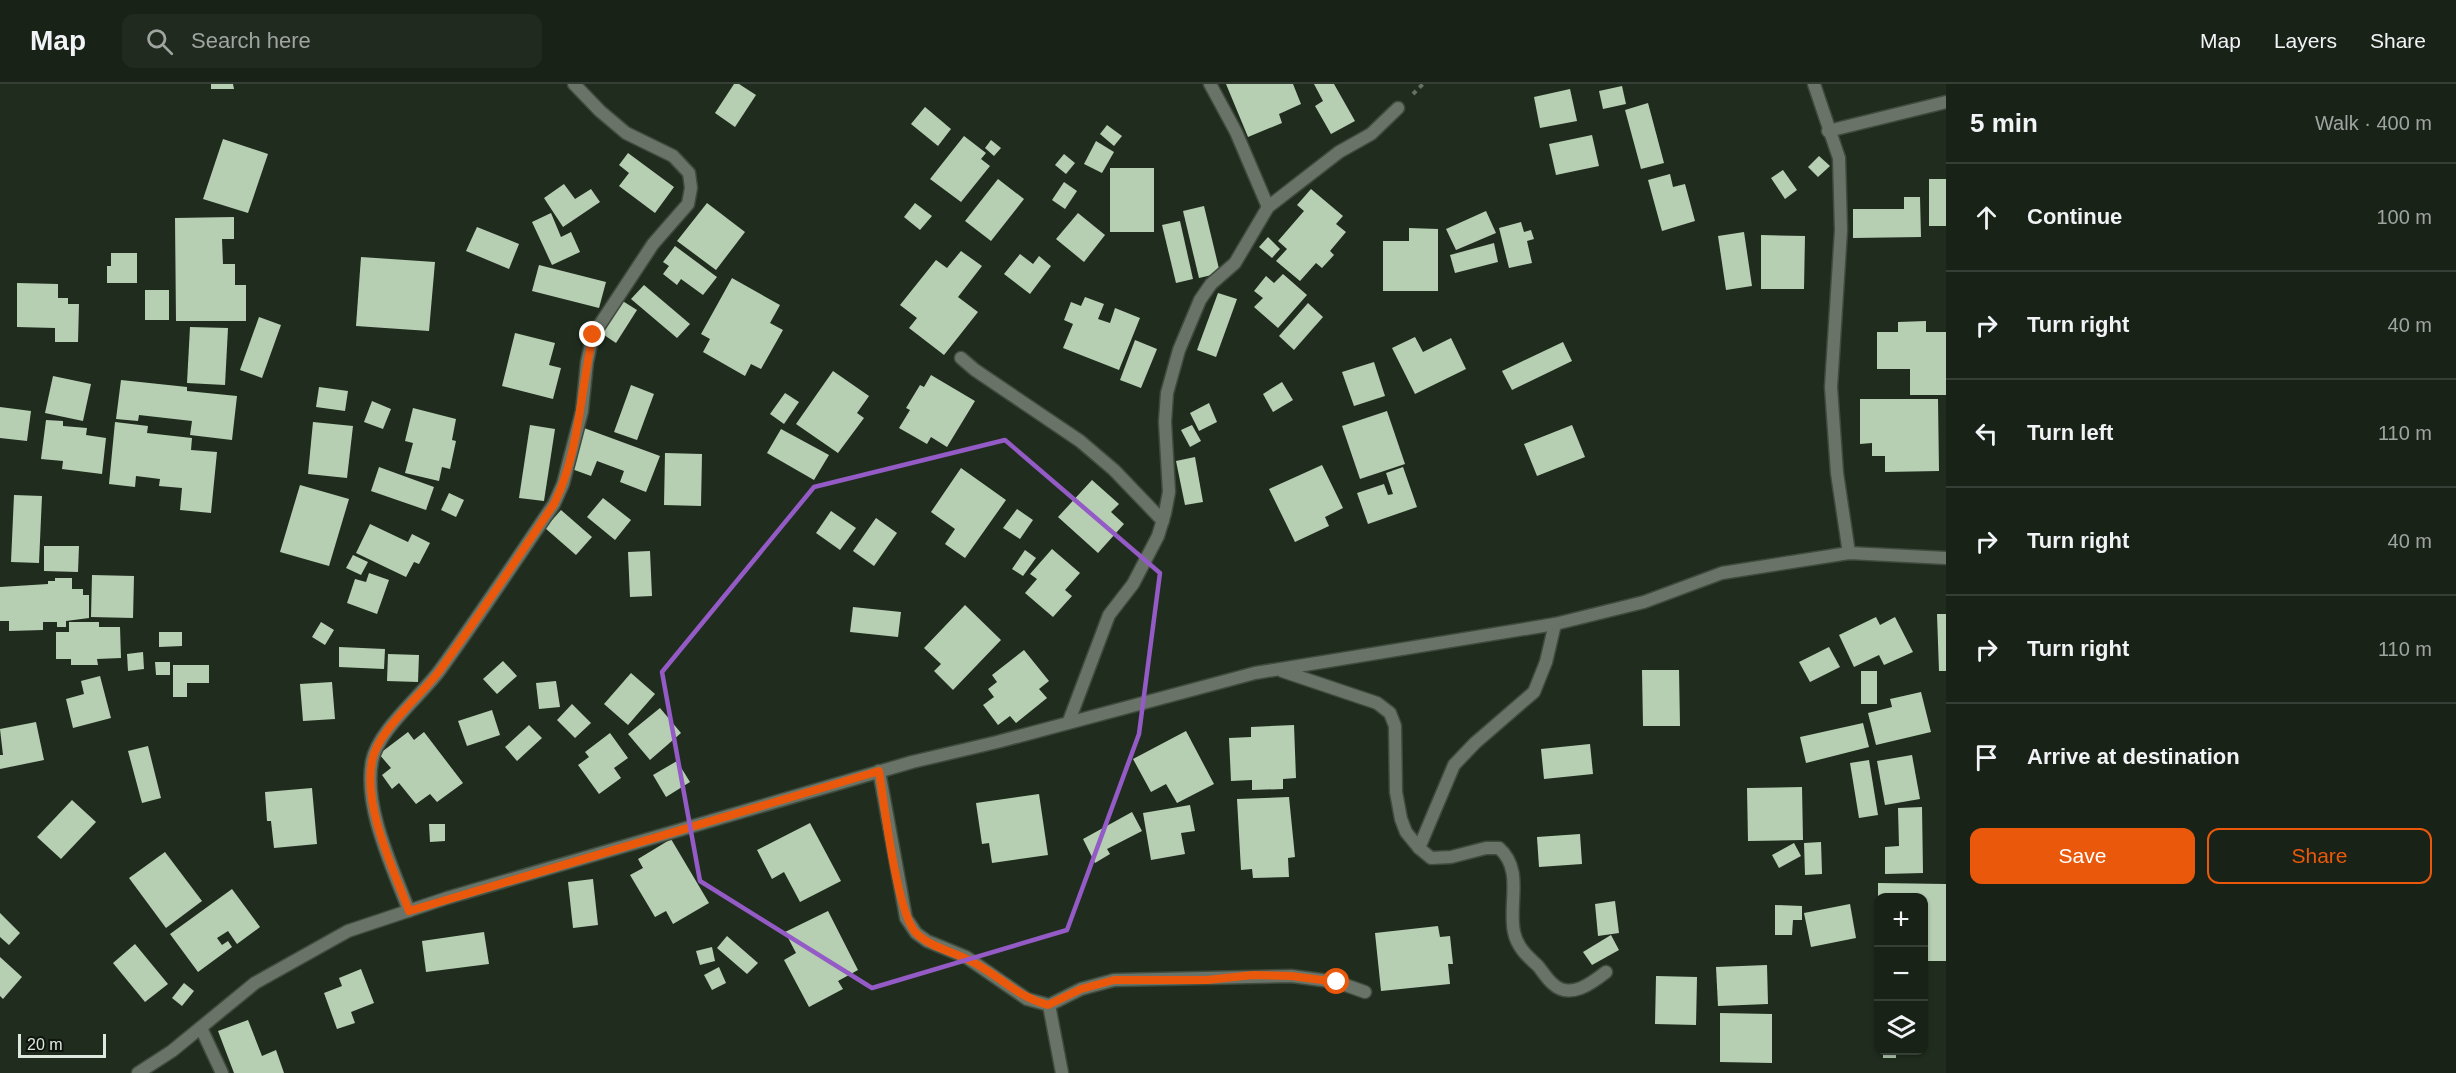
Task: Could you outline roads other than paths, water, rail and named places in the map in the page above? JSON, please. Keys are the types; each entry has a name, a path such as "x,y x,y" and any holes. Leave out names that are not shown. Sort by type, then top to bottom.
{"street":[{"path":"409,911 377,823 370,778 372,760 379,742 439,672 554,504 564,484 582,411 593,335 653,244 688,204 691,188 689,173 674,156 626,134 574,84"},
{"path":"1210,84 1236,132 1268,207"},
{"path":"1814,84 1839,158 1841,230 1831,387 1837,473 1849,553"},
{"path":"1828,130 1946,102"},
{"path":"1069,721 1109,615 1133,584 1163,521 1169,492 1165,422 1167,393 1179,350 1200,300 1211,284 1235,263 1268,207 1339,152 1371,134 1398,108"},
{"path":"961,358 984,377 1080,441 1114,470 1163,521"},
{"path":"138,1073 172,1051 255,983 348,931 879,771 1278,669 1555,624 1644,602 1722,573 1849,553 1946,558"},
{"path":"1419,848 1454,765 1475,743 1534,692 1546,662 1555,624"},
{"path":"1278,669 1377,703 1390,713 1395,726 1396,792 1406,832 1431,858 1451,857 1486,848 1499,848 1509,857 1514,878 1514,932 1522,951 1554,986 1572,991 1589,986 1606,972"},
{"path":"879,771 888,831 906,918 916,933 966,957 1027,999 1048,1005 1081,989 1114,980 1291,976 1337,982 1365,992"},
{"path":"1048,1005 1062,1073"},
{"path":"201,1028 222,1073"}]}
